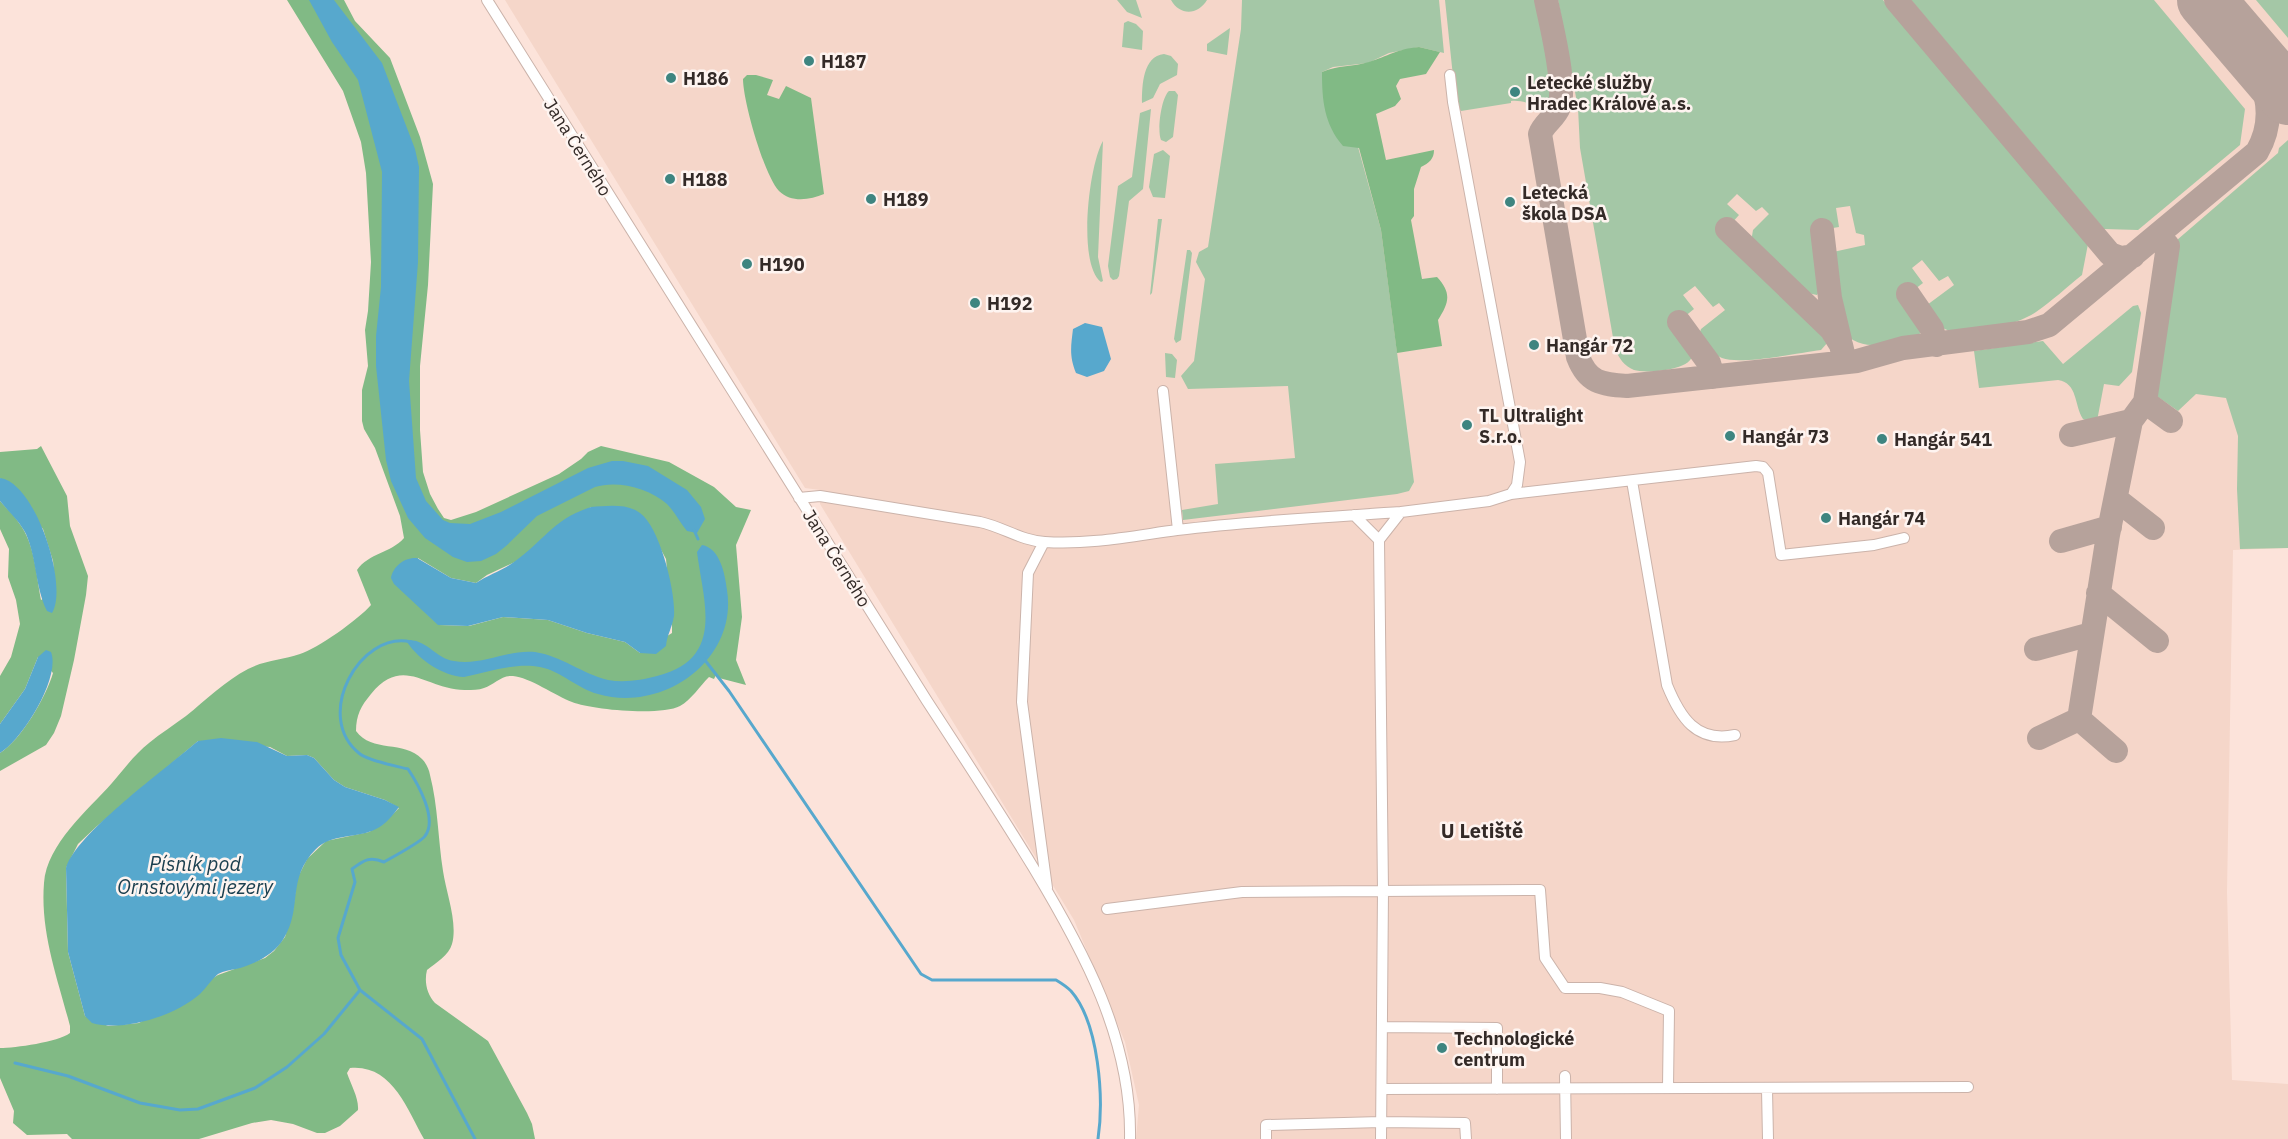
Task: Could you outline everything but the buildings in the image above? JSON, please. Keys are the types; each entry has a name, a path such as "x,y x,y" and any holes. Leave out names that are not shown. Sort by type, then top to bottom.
{"street":[{"name":"Jana Černého","path":"486,0 927,701 992,799 1081,950 1104,1003 1116,1041 1128,1095 1130,1139"},
{"path":"1450,75 1484,274 1520,462 1517,485 1511,494"},
{"path":"1163,391 1178,530"},
{"path":"799,498 820,496 980,522 1000,527 1024,539 1044,542 1111,540 1178,530 1401,512 1489,501 1511,494 1756,466 1763,467 1768,473 1781,555 1874,545 1904,538"},
{"path":"1632,481 1667,685 1676,706 1690,724 1704,734 1720,738 1735,735"},
{"path":"1381,1139 1383,890 1379,540 1401,512"},
{"path":"1354,515 1379,540"},
{"path":"1044,542 1028,573 1022,702 1047,891"},
{"path":"1107,909 1242,892 1540,890 1545,958 1565,988 1600,988 1622,993 1669,1011 1668,1087"},
{"path":"1382,1027 1497,1028 1497,1089"},
{"path":"1565,1076 1566,1139"},
{"path":"1382,1089 1968,1087"},
{"path":"1767,1089 1768,1139"},
{"path":"1266,1139 1266,1125 1381,1122 1465,1123 1466,1139"}],"shaded area":[{"path":"505,0 2288,0 2288,548 2233,550 2227,892 2232,1080 2288,1084 2288,1139 1136,1139 1139,1105 1125,1042 1074,920 820,504 820,490 805,488"}],"green space":[{"path":"287,0 344,0 355,21 390,58 420,137 433,184 428,285 420,366 420,430 423,472 430,494 444,518 451,520 476,512 559,474 588,452 601,446 669,462 714,487 736,507 751,510 736,545 742,617 736,660 746,685 719,678 716,675 714,679 709,677 692,697 680,706 658,711 643,711 582,705 513,676 505,677 482,689 466,690 452,689 405,675 383,682 371,694 360,711 356,731 363,738 379,745 415,753 425,762 430,773 443,871 454,927 452,944 448,952 427,970 428,992 435,1003 488,1041 527,1113 535,1139 424,1139 404,1102 387,1081 377,1073 350,1068 347,1073 356,1096 358,1110 340,1126 325,1133 317,1133 293,1124 271,1120 252,1123 199,1139 72,1139 67,1134 27,1135 13,1123 14,1111 0,1078 0,1048 47,1042 70,1033 47,938 43,902 47,869 61,841 139,752 224,685 254,666 294,656 317,646 365,611 371,605 357,570 362,564 393,547 404,538 400,516 375,448 362,421 362,390 368,366 365,330 371,262 366,173 361,142 343,91","holes":["591,507 606,507 644,518 666,559 672,633 640,653 625,642 548,620 503,617 469,626 439,625 426,613 418,558 451,578 476,583 487,575 515,562","198,741 270,747 287,756 307,755 314,758 334,780 345,787 385,800 399,808 383,824 369,832 326,841 307,859 297,879 293,910 285,937 265,958 218,975 139,1023 108,1026 85,1016 68,952 66,868 78,844"]},
{"path":"1117,0 1136,0 1142,18 1127,12"},
{"path":"1171,0 1207,0 1199,9 1189,12 1179,9"},
{"path":"1242,0 1439,0 1444,53 1419,47 1389,53 1368,63 1333,67 1322,72 1358,147 1381,230 1414,482 1409,491 1397,494 1183,520 1182,510 1218,504 1215,464 1295,458 1288,386 1188,389 1181,376 1194,361 1205,279 1196,262 1199,252 1208,247 1241,29"},
{"path":"1445,0 1537,0 1552,89 1551,97 1536,104 1511,101 1511,103 1461,111 1456,105"},
{"path":"1558,0 1883,0 2088,244 2082,275 2027,317 2002,327 1959,332 1939,325 1927,305 1954,285 1948,276 1939,281 1922,260 1912,268 1923,283 1903,298 1921,323 1922,331 1908,340 1866,345 1853,340 1847,334 1840,313 1836,286 1833,252 1865,245 1864,235 1856,233 1850,206 1836,208 1839,227 1815,231 1822,287 1817,295 1803,292 1751,242 1753,230 1769,214 1762,207 1756,211 1737,194 1727,204 1739,215 1722,234 1823,329 1828,342 1821,350 1785,356 1742,360 1722,358 1711,351 1699,335 1701,329 1725,310 1719,303 1713,307 1695,286 1683,295 1694,309 1673,326 1689,347 1692,354 1691,359 1685,364 1668,370 1640,371 1630,368 1618,356 1615,349 1580,148 1578,108"},
{"path":"1911,0 2154,0 2245,109 2240,145 2138,230 2104,229"},
{"path":"2256,0 2288,0 2288,38"},
{"path":"1128,21 1136,24 1143,31 1142,50 1122,47 1124,23"},
{"path":"1230,28 1227,55 1207,51 1207,44"},
{"path":"1419,47 1440,52 1426,74 1400,79 1396,86 1401,99 1395,106 1376,114 1386,160 1434,150 1430,160 1421,167 1414,189 1414,216 1411,220 1422,279 1437,277 1445,288 1447,298 1445,308 1438,320 1442,346 1397,353 1381,230 1359,148 1343,146 1328,120 1325,111 1322,72 1363,64 1399,51"},
{"path":"1164,54 1171,56 1178,64 1177,75 1160,84 1153,98 1142,103 1145,72 1152,60"},
{"path":"747,75 773,80 767,95 779,99 786,86 811,98 824,194 813,198 795,199 784,195 773,182 750,120 743,79"},
{"path":"1169,91 1175,91 1178,95 1173,137 1166,142 1161,140 1160,122 1164,100"},
{"path":"1151,109 1143,189 1129,201 1119,276 1113,280 1110,277 1108,266 1118,186 1132,177 1140,113"},
{"path":"2288,140 2288,548 2240,549 2237,489 2238,436 2226,398 2196,394 2178,411 2158,397 2154,384 2177,240 2278,153 2279,148"},
{"path":"1103,141 1098,257 1103,281 1101,282 1094,272 1089,256 1087,236 1093,170"},
{"path":"1163,150 1170,156 1165,198 1153,197 1149,187 1154,154"},
{"path":"1158,219 1162,219 1150,295"},
{"path":"1187,250 1192,253 1181,340 1176,343 1174,339"},
{"path":"2138,305 2141,313 2132,372 2119,386 2104,384 2097,421 2091,423 2083,419 2069,385 2058,380 1979,388 1974,351 2043,341 2063,364 2133,306"},
{"path":"1165,353 1172,354 1177,360 1175,378 1166,377"},
{"path":"41,446 67,496 70,526 88,576 86,595 74,660 61,716 54,733 46,745 0,771 0,753 16,738 32,717 45,694 53,673 38,657 25,689 0,724 0,676 11,657 20,624 16,600 8,577 9,549 0,529 0,501 17,520 28,540 41,600 56,592 53,561 43,529 0,478 0,452 37,449"}],"water":[{"path":"309,0 334,0 382,63 415,149 419,167 418,262 409,381 416,478 426,501 443,520 450,523 470,524 501,512 588,468 612,461 623,461 648,466 687,490 701,507 705,519 697,533 687,531 670,507 660,498 632,487 613,484 595,487 537,516 506,546 481,561 467,562 453,557 425,538 408,518 391,481 386,460 376,366 376,336 381,287 382,172 358,80 332,42"},
{"path":"1085,323 1102,327 1111,359 1104,371 1087,377 1076,373 1071,351 1073,329"},
{"path":"0,478 13,484 25,497 46,536 56,581 56,599 52,613 47,611 43,602 26,534 0,501"},
{"path":"616,506 635,510 647,521 654,532 665,561 674,606 674,616 666,646 656,654 640,653 625,642 548,620 503,617 468,626 438,625 394,584 391,578 400,563 417,558 451,578 476,583 514,562 567,518 591,507"},
{"path":"702,545 708,547 717,556 725,577 727,615 721,638 708,659 691,675 670,688 647,696 623,698 598,694 548,669 531,666 502,668 464,677 456,676 432,666 407,642 410,640 422,643 442,657 454,661 475,661 515,653 535,652 554,657 608,680 633,681 657,676 679,668 693,656 702,642 705,608 697,552"},
{"path":"46,650 51,652 53,663 45,692 19,735 0,753 0,724 25,689 38,657"},
{"name":"Písník pod Ornstovými jezery","path":"221,738 257,742 287,756 307,755 314,758 334,780 345,787 399,807 386,822 376,829 337,838 316,849 301,871 290,927 280,944 269,954 250,964 218,974 200,994 163,1015 134,1024 92,1023 85,1016 68,952 66,868 73,854 86,838 142,786 198,741"}],"waterway":[{"path":"694,530 698,539"},
{"path":"411,642 392,642 375,649 360,662 348,680 342,699 341,719 346,738 364,757 408,769 425,802 428,811 428,829 425,836 418,842 384,862 375,859 367,860 352,869 355,882 338,938 341,955 360,990 422,1039 475,1139"},
{"path":"704,659 729,691 921,974 932,980 1056,980 1071,991 1088,1022 1097,1062 1100,1103 1098,1139"},
{"path":"15,1063 68,1076 140,1103 180,1110 198,1109 255,1088 287,1067 324,1034 360,990"}],"taxiway":[{"path":"1546,0 1557,55 1561,97 1557,111 1540,134 1578,357 1586,372 1596,380 1627,386 1857,361 1903,348 2028,332 2049,325 2257,152 2265,132 2268,113 2265,94 2259,76 2249,58 2212,9"},
{"path":"1896,0 2110,254 2121,258 2133,256"},
{"path":"1727,229 1831,329 1841,345 1845,362"},
{"path":"1822,230 1830,298 1840,340"},
{"path":"2079,719 2108,535 2131,421 2145,402 2168,246 2161,238 2153,239"},
{"path":"1908,294 1932,329 1936,345"},
{"path":"1679,322 1709,363 1713,377"},
{"path":"2145,402 2171,421"},
{"path":"2071,435 2131,421"},
{"path":"2116,499 2153,528"},
{"path":"2061,541 2110,527"},
{"path":"2098,593 2157,641"},
{"path":"2036,649 2091,634"},
{"path":"2079,719 2116,751"},
{"path":"2039,738 2079,719"}],"runway":[{"path":"2206,0 2288,96"}],"place":[{"name":"H187","path":"809,61"},
{"name":"H186","path":"671,78"},
{"name":"Letecké služby Hradec Králové a.s.","path":"1515,92"},
{"name":"H188","path":"670,179"},
{"name":"H189","path":"871,199"},
{"name":"Letecká škola DSA","path":"1510,202"},
{"name":"H190","path":"747,264"},
{"name":"H192","path":"975,303"},
{"name":"Hangár 72","path":"1534,345"},
{"name":"TL Ultralight S.r.o.","path":"1467,425"},
{"name":"Hangár 73","path":"1730,436"},
{"name":"Hangár 541","path":"1882,439"},
{"name":"Hangár 74","path":"1826,518"},
{"name":"Technologické centrum","path":"1442,1048"}],"district":[{"name":"U Letiště","path":"1482,830"}]}
